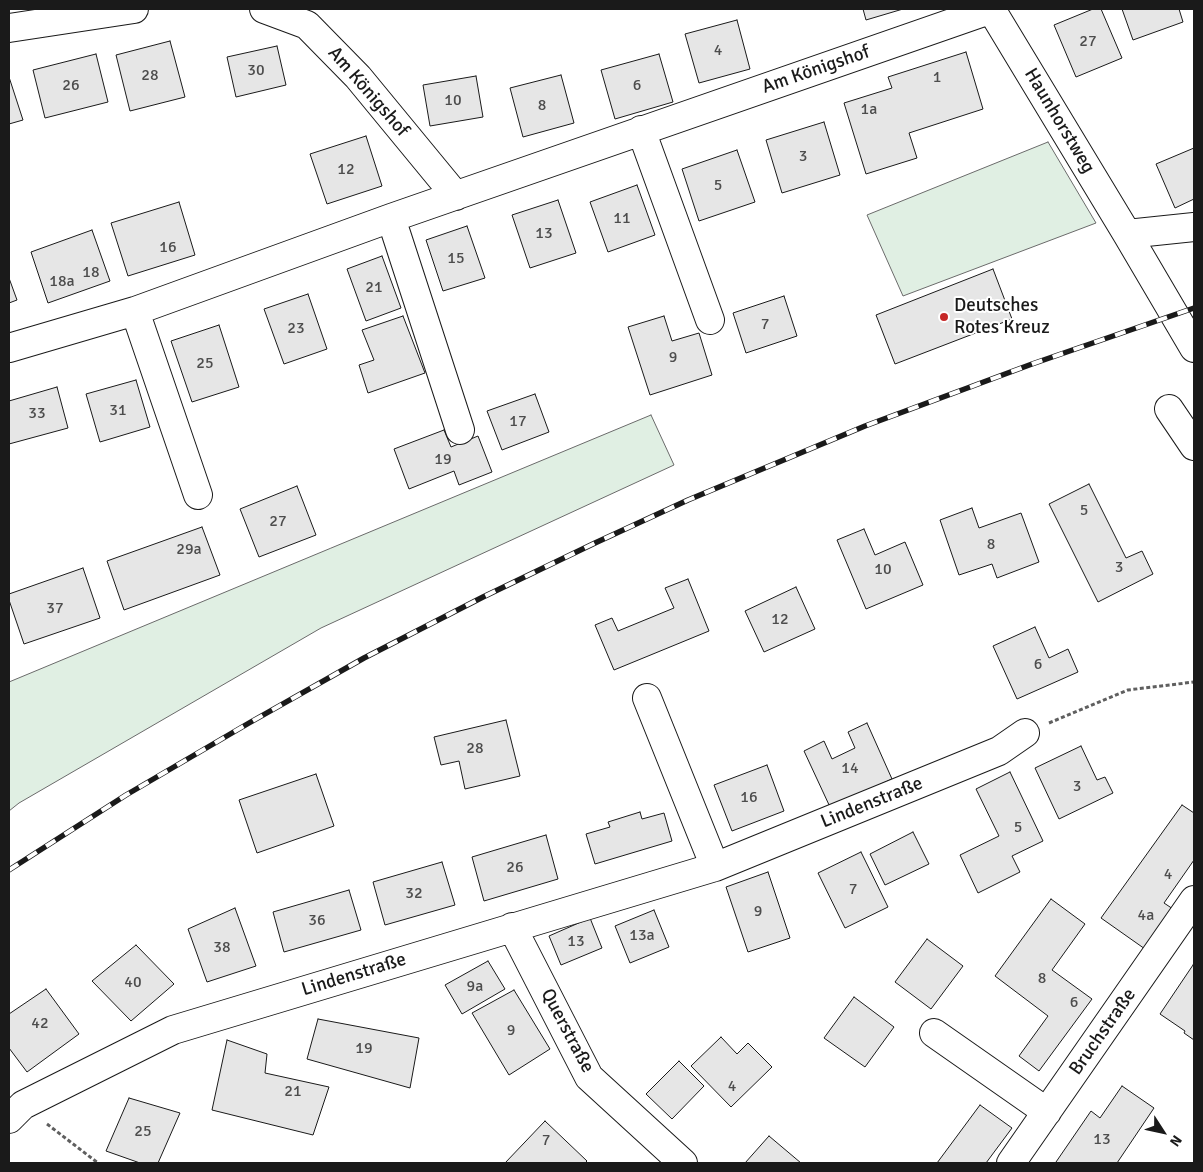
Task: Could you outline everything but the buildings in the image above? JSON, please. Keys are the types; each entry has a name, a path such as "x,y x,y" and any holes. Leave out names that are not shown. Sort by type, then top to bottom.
{"street":[{"path":"9,28 134,9"},
{"name":"Am Königshof","path":"264,9 307,25 358,77 456,196"},
{"name":"Am Königshof","path":"9,348 135,311 391,218 991,9"},
{"name":"Haunhorstweg","path":"991,9 1194,348"},
{"path":"641,130 710,320"},
{"path":"391,218 460,430"},
{"path":"1127,234 1194,227"},
{"path":"135,311 198,495"},
{"path":"1169,409 1194,446"},
{"path":"648,698 715,867"},
{"name":"Lindenstraße","path":"16,1112 173,1030 715,867 999,751 1025,733"},
{"name":"Bruchstraße","path":"1011,1163 1194,900"},
{"name":"Querstraße","path":"512,927 589,1076 682,1163"},
{"path":"934,1033 1047,1112"}],"path":[{"path":"1025,733 1128,690 1194,682"},
{"path":"16,1112 98,1163"}],"green space":[{"path":"1048,142 1096,223 903,296 867,215"},
{"path":"651,415 674,465 321,628 19,803 9,811 9,682"}],"railway":[{"path":"9,870 126,795 364,658 483,597 595,543 688,500 865,426 1032,364 1194,308"}],"place":[{"name":"Deutsches Rotes Kreuz","path":"944,317"}]}
